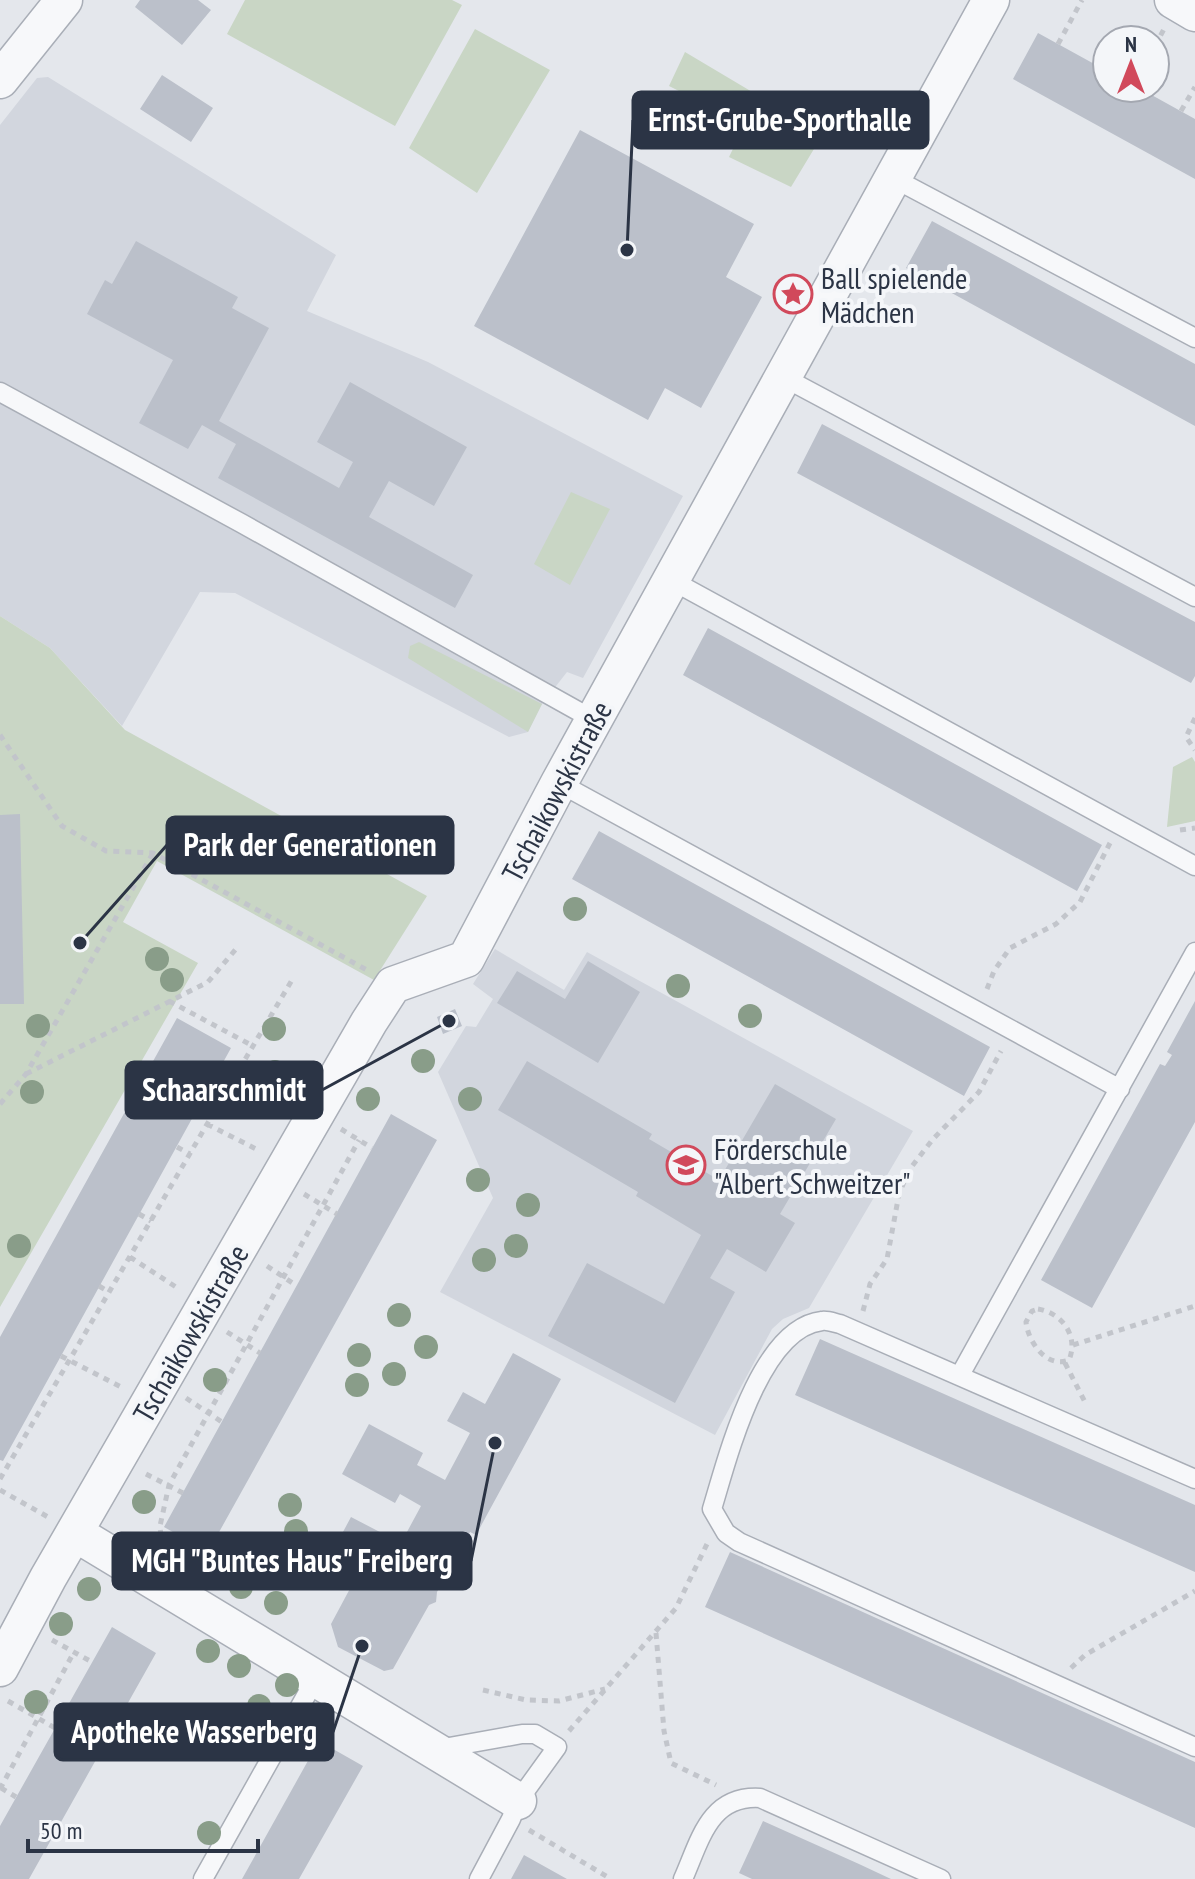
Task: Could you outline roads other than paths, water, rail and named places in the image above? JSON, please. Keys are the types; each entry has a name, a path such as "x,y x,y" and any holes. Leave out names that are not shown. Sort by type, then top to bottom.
{"street":[{"path":"0,80 64,0"},
{"name":"Tschaikowskistraße","path":"0,1668 206,1305 393,985 466,959 559,783 991,0"},
{"path":"1173,0 1195,13"},
{"path":"75,1533 431,1750 515,1810"}],"lane":[{"path":"893,178 1195,338"},
{"path":"783,377 1195,597"},
{"path":"0,392 594,720"},
{"path":"671,580 1195,866"},
{"path":"559,783 1120,1089"},
{"path":"960,1375 1195,952"},
{"path":"1195,1479 857,1331 822,1321 804,1327 786,1341 763,1369 738,1421 712,1509 726,1533 739,1542 1195,1747"},
{"path":"203,1879 316,1678"},
{"path":"431,1750 522,1734 535,1734 557,1747 515,1810 479,1879"},
{"path":"683,1879 709,1820 723,1806 743,1797 760,1798 941,1879"}],"place":[{"name":"Ernst-Grube-Sporthalle","path":"627,250"},
{"name":"Ball spielende Mädchen","path":"793,294"},
{"name":"Park der Generationen","path":"80,943"},
{"name":"Schaarschmidt","path":"449,1021"},
{"name":"Förderschule \"Albert Schweitzer\"","path":"686,1165"},
{"name":"MGH \"Buntes Haus\" Freiberg","path":"495,1443"},
{"name":"Apotheke Wasserberg","path":"362,1646"}]}
